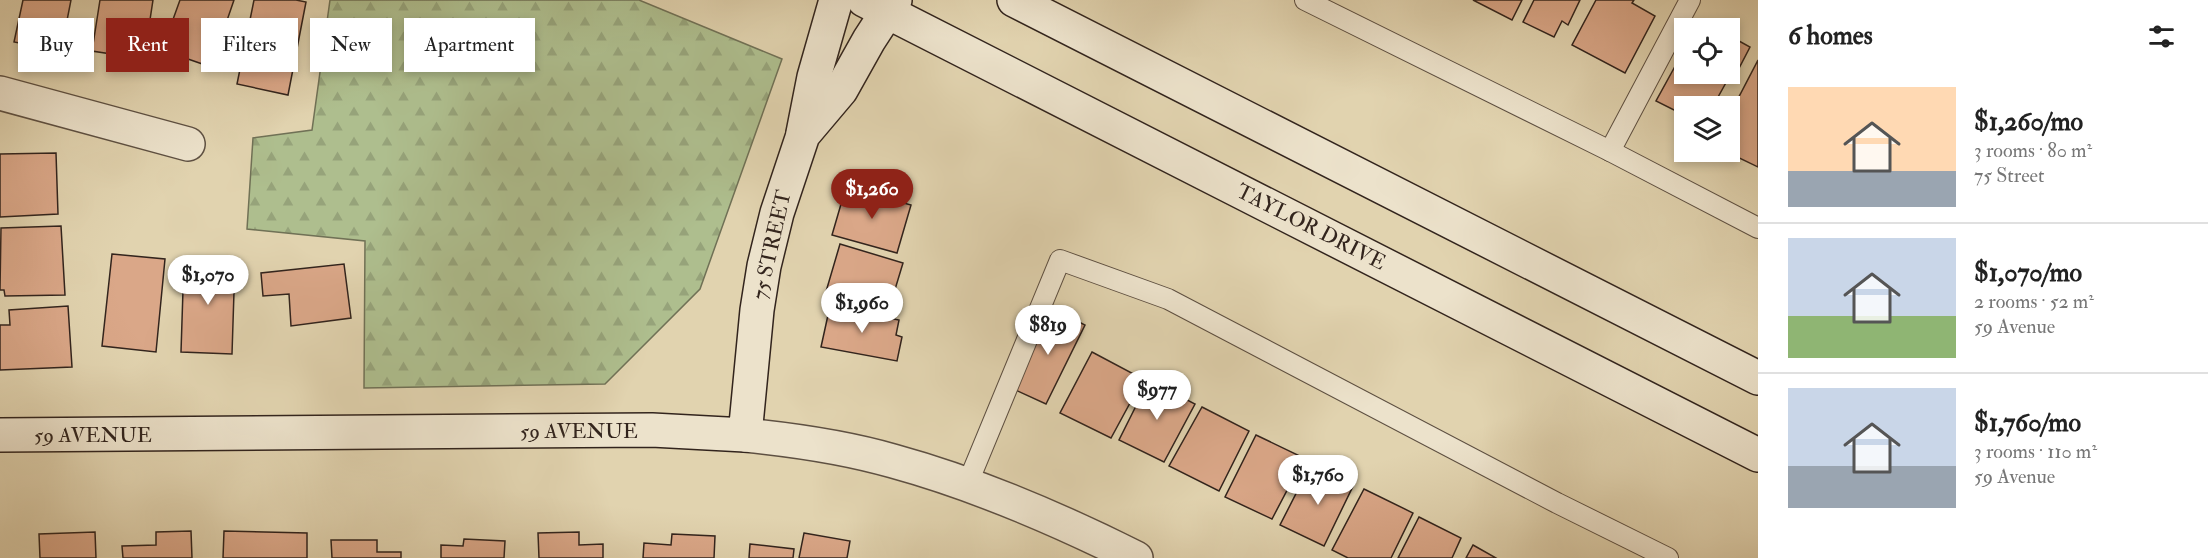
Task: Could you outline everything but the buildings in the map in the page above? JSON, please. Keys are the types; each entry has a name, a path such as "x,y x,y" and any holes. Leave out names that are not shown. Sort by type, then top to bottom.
{"street":[{"path":"803,135 814,76 836,0"},
{"path":"1014,0 1758,378"},
{"name":"75 STREET","path":"745,435 757,310 764,266 777,213 803,135 841,90 869,40 883,4"},
{"name":"TAYLOR DRIVE","path":"883,4 1758,455"},
{"path":"0,93 188,144"},
{"name":"59 AVENUE","path":"0,435 641,430 785,439 850,450 894,461 967,485 1060,522 1136,558"}],"lane":[{"path":"1305,0 1611,151 1758,228"},
{"path":"1611,151 1689,0"},
{"path":"967,485 1060,260 1168,299 1557,503 1668,558"}],"green space":[{"path":"330,0 639,0 782,59 700,289 605,384 364,388 365,241 247,229 253,138 312,130 320,72 392,72 392,18 328,18"}]}
